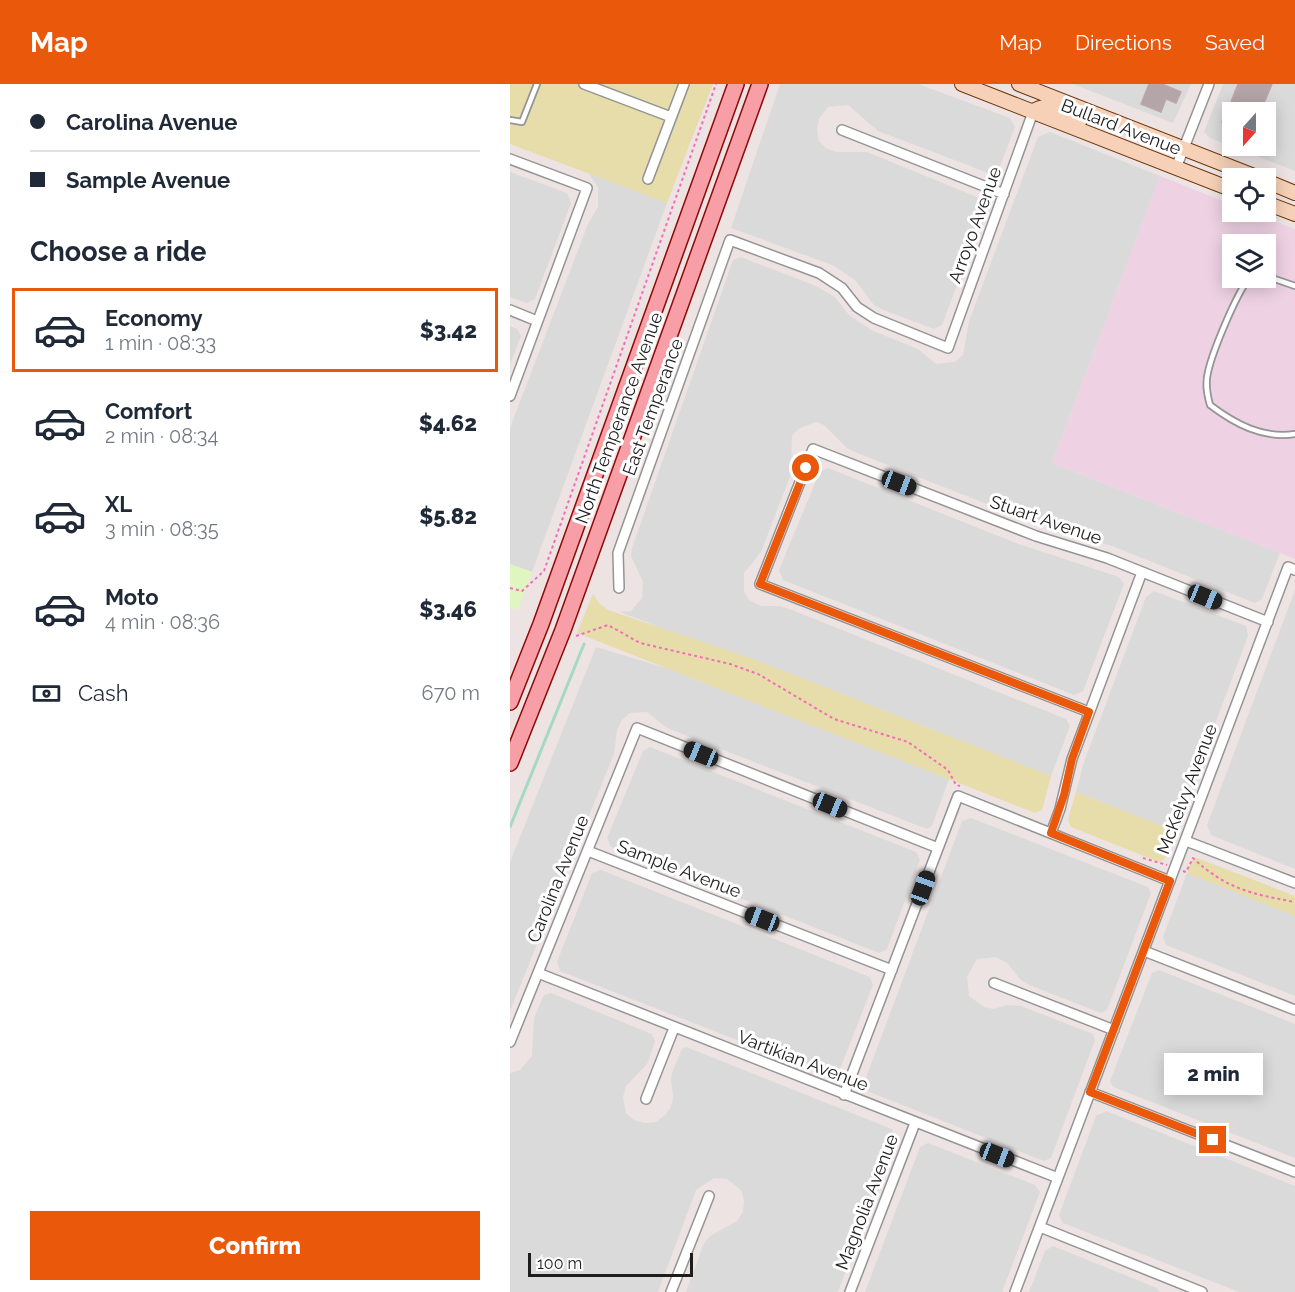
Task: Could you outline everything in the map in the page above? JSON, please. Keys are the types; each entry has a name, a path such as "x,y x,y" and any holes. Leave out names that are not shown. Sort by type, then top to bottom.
{"main road":[{"name":"North Temperance Avenue","path":"510,702 541,624 736,84"},
{"name":"North Temperance Avenue","path":"510,763 563,630 760,84"},
{"name":"Bullard Avenue","path":"962,84 1222,186"},
{"name":"Bullard Avenue","path":"1019,84 1233,168"},
{"path":"1033,112 1042,106 1085,120 1107,119"},
{"path":"1276,185 1295,192"},
{"path":"1276,207 1295,214"}],"street":[{"path":"585,84 671,117"},
{"path":"648,179 684,84"},
{"path":"1176,168 1209,84"},
{"name":"Arroyo Avenue","path":"730,240 819,273 842,288 857,307 874,318 948,348 1033,112"},
{"path":"842,130 1004,194"},
{"path":"510,159 587,188 510,396"},
{"name":"East Temperance","path":"619,588 618,553 730,240"},
{"path":"510,310 537,321"},
{"name":"Stuart Avenue","path":"1089,712 760,584 813,449 1006,525 1142,572 1268,621"},
{"name":"McKelvy Avenue","path":"1015,1292 1268,621 1292,568"},
{"path":"1051,833 1062,802 1072,759 1142,572"},
{"name":"Carolina Avenue","path":"510,1042 637,728 938,848"},
{"path":"844,1095 958,796 1170,881"},
{"path":"1186,841 1295,883"},
{"name":"Sample Avenue","path":"588,851 892,970"},
{"path":"1144,951 1295,1010"},
{"name":"Vartikian Avenue","path":"538,973 1058,1178"},
{"path":"994,983 1114,1030"},
{"path":"646,1099 674,1028"},
{"path":"1090,1092 1295,1172"},
{"name":"Magnolia Avenue","path":"850,1292 915,1123"},
{"path":"671,1292 709,1196"},
{"path":"1040,1227 1181,1288 1202,1292"}],"lane":[{"path":"510,120 522,122 537,84"},
{"path":"1276,279 1295,286"},
{"path":"1244,288 1234,306 1208,372 1206,389 1210,405 1224,416 1257,433 1278,437 1295,434"}],"path":[{"path":"510,588 522,591 544,571 716,84"},
{"path":"576,636 608,625 640,643 730,664 758,674 834,719 899,738 917,746 948,770 956,785 966,789"},
{"path":"1136,855 1186,872 1193,858 1208,873 1237,889 1295,902"}],"shaded area":[{"path":"510,84 713,84 667,203 510,144"},
{"path":"780,84 918,84 1010,118 1015,127 998,171 991,174 878,131 848,105 828,107 819,119 817,130 819,141 826,148 836,152 867,152 984,200 987,205 942,325 934,329 886,311 874,305 855,280 832,265 731,228"},
{"path":"1073,84 1191,84 1173,123"},
{"path":"1223,84 1295,84 1295,171 1256,156 1276,156 1276,102 1222,102 1222,143 1210,138 1204,132"},
{"path":"1050,132 1160,176 1052,463 1280,553 1262,599 1255,603 1112,546 1033,522 857,453 847,448 824,425 816,422 798,429 792,436 791,474 761,552 744,573 744,592 749,600 761,606 780,606 792,610 1066,719 1070,726 1051,776 748,657 687,638 620,612 631,611 642,598 643,582 631,556 632,548 733,260 741,257 816,286 835,297 849,315 873,331 918,349 936,364 955,362 963,355 969,321 1038,137"},
{"path":"510,172 567,193 571,203 535,299 527,303 510,297"},
{"path":"588,173 667,203 532,572 510,564 510,428 588,224 598,207 598,187"},
{"path":"1160,176 1222,201 1222,222 1276,222 1295,229 1295,559 1052,463"},
{"path":"510,326 517,329 521,336 510,365"},
{"path":"828,468 1016,543 1119,577 1124,584 1083,691 1074,695 783,580 779,570 820,471"},
{"path":"1295,590 1295,869 1211,835 1207,825"},
{"path":"1154,591 1246,626 1248,636 1175,831 1076,792 1084,762 1146,597"},
{"path":"593,594 608,610 748,657 1051,776 1042,810 1035,813 577,633"},
{"path":"596,647 666,668 949,779 932,826 927,829 667,728 647,712 630,713 622,720 617,730 614,754 510,1011 510,862"},
{"path":"650,747 916,852 920,860 887,949 879,953 611,847 607,838 643,751"},
{"path":"1076,792 1175,831 1165,859 1159,862 1071,827 1068,820"},
{"path":"971,818 1148,887 1151,893 1107,1010 1101,1013 1029,985 1021,980 1007,963 996,957 977,959 967,977 969,996 984,1007 993,1009 1007,1005 1021,1006 1093,1034 1095,1040 1051,1158 1044,1161 867,1091 864,1083 962,821"},
{"path":"1197,858 1295,896 1295,916 1187,873 1191,861"},
{"path":"601,870 870,977 873,985 838,1074 832,1077 560,971 557,962 592,873"},
{"path":"1187,873 1295,915 1295,996 1166,945 1163,937"},
{"path":"1159,970 1295,1024 1295,1158 1113,1087 1110,1081 1152,973"},
{"path":"551,993 652,1034 655,1042 647,1064 626,1086 623,1097 626,1113 634,1120 645,1123 656,1122 671,1107 673,1070 682,1049 686,1047 892,1129 896,1137 838,1292 686,1292 704,1243 710,1236 737,1221 743,1212 744,1200 741,1190 727,1179 714,1178 696,1190 658,1292 510,1292 510,1073 520,1070 532,1056 534,1018 544,995"},
{"path":"1106,1111 1295,1186 1295,1292 1239,1292 1063,1223 1059,1215 1096,1116"},
{"path":"928,1143 1035,1185 1040,1192 1002,1292 865,1292 920,1147"},
{"path":"1053,1246 1157,1288 1160,1292 1029,1292 1045,1251"}],"green space":[{"path":"510,564 532,572 518,610 510,607"}],"building":[{"path":"1149,84 1162,84 1181,92 1176,103 1166,99 1161,112 1141,104"},
{"path":"1238,84 1272,84 1264,102 1231,102"}],"waterway":[{"path":"510,827 584,644"}],"route":[{"path":"806,468 760,584 1089,712 1072,759 1064,795 1051,833 1170,881 1090,1092 1213,1140"}]}
